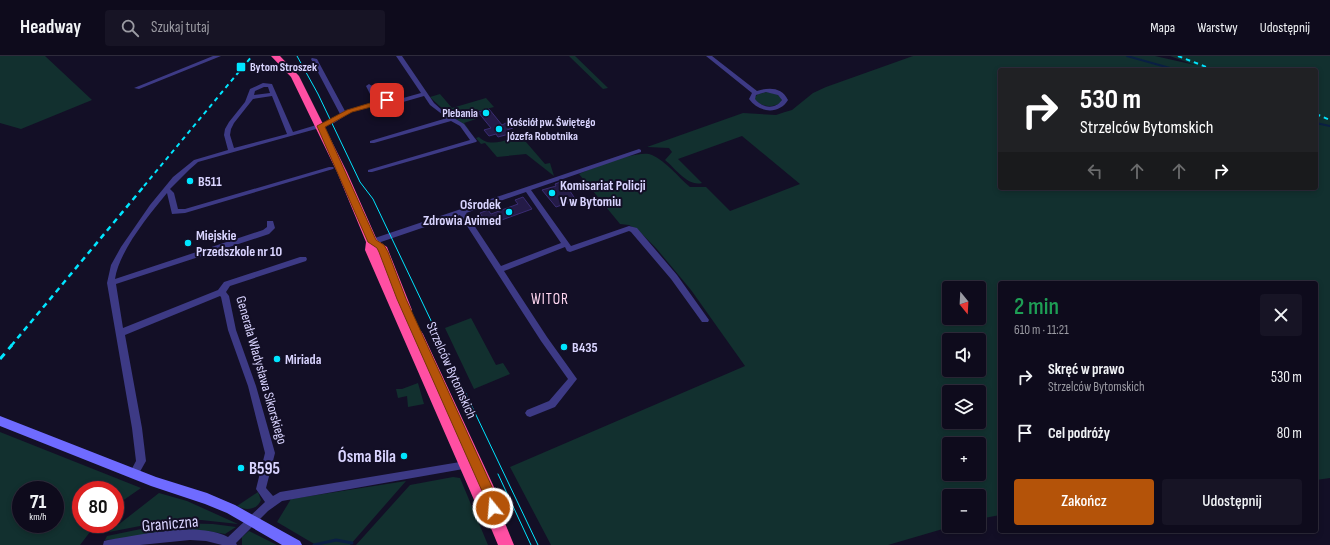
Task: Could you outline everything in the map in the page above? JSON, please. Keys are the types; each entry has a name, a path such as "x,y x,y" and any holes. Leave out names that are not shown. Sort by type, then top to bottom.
{"highway":[{"name":"Strzelców Bytomskich","path":"275,56 296,76 321,126 372,242 371,250 483,504 494,516"},
{"path":"286,56 295,70 296,76"},
{"name":"Strzelców Bytomskich","path":"372,242 381,247 404,305 492,500 494,516 506,545"}],"street":[{"path":"136,88 218,56"},
{"path":"370,171 474,141 462,125 451,119 432,104 400,56"},
{"path":"709,56 732,72 763,90 778,92 784,97 785,102 778,107 762,107 752,101 752,96 756,92 763,90"},
{"path":"314,59 343,114"},
{"path":"732,72 756,92"},
{"path":"231,150 227,136 230,126 252,97 252,90 263,85 270,85 291,134"},
{"path":"369,86 378,103"},
{"path":"252,97 274,94"},
{"path":"134,474 141,462 137,428 111,283 112,272 116,261 167,190 187,166 196,161 321,126 349,111 387,100 396,102 424,94"},
{"path":"372,142 451,119"},
{"path":"372,242 639,151"},
{"path":"167,190 171,193 175,212 185,211 331,168"},
{"path":"527,189 570,249 629,228 634,230 674,277 705,320"},
{"path":"461,211 573,379 552,404 530,413"},
{"path":"111,283 266,232 271,228 270,223"},
{"path":"499,270 566,244"},
{"path":"120,333 221,292 227,284 303,259"},
{"name":"Generała Władysława Sikorskiego","path":"221,292 225,296 232,330 252,386 268,441 270,453 261,489 271,502"},
{"path":"0,421 134,474 207,499 251,520 289,543"},
{"path":"231,544 251,520 271,502 289,495 466,465"},
{"name":"Graniczna","path":"108,545 129,544 197,535 221,538 231,544"}],"green space":[{"path":"0,56 45,56 92,100 21,129 0,123"},
{"path":"569,56 575,56 608,88 603,89"},
{"path":"913,56 1155,56 1195,65 1170,56 1330,56 1330,478 1318,480 1318,281 998,281 998,515 986,518 986,489 942,489 942,529 888,545 551,545 510,467 745,366 691,290 656,248 639,231 629,225 620,224 579,174 627,157 645,154 652,155 667,165 690,187 706,187 730,211 800,184 742,136 678,159 702,183 687,180 665,160 672,152 669,148 647,147 743,113 776,115 792,110 813,93 826,87"},
{"path":"767,92 777,94 782,99 781,103 774,106 767,106 755,100 755,97 758,94"},
{"path":"440,94 452,108 486,98 494,107 474,112 473,114 476,119 464,123 468,130 430,97"},
{"path":"518,136 527,137 530,140 526,142 545,164 550,163 554,176 526,154 497,157 485,143 481,144 476,138 479,137 493,143"},
{"path":"471,318 496,365 503,363 510,374 474,389 445,328"},
{"path":"418,383 424,404 408,407 407,396 398,398 396,389 402,389"},
{"path":"0,432 123,481 72,481 72,533 89,533 80,545 0,545"},
{"path":"453,477 460,478 488,545 356,545 410,485"},
{"path":"124,481 141,488 124,500"},
{"path":"406,481 350,545 316,545 277,522 291,499"},
{"path":"258,492 261,500 254,508 244,509 237,506"},
{"path":"159,493 187,501 238,524 201,520 171,520 124,529 124,520"},
{"path":"170,523 213,524 236,527 225,534 207,531 105,540 107,536"},
{"path":"249,531 277,545 242,545 242,537"}],"building":[{"name":"Kościół pw. Świętego Józefa Robotnika","path":"489,109 502,125 508,122 513,128 507,130 509,134 498,137 496,134 489,136 484,130 491,128 478,112"},
{"name":"Komisariat Policji V w Bytomiu","path":"563,181 576,200 556,207 542,190 556,186 555,184"},
{"name":"Ośrodek Zdrowia Avimed","path":"523,197 532,209 488,225 480,213 488,210 491,214 518,204 515,200"}],"waterway":[{"path":"1127,56 1170,68"},
{"path":"1318,123 1330,126"},
{"path":"314,545 336,540 352,543"}],"tram line":[{"path":"297,56 318,94 360,182 373,199 538,545"},
{"path":"498,474 531,545"}],"railway":[{"path":"144,186 252,56"},
{"path":"1178,56 1209,68"},
{"path":"1318,115 1330,120"},
{"path":"11,346 145,185"},
{"path":"0,359 12,345"}],"place":[{"name":"Bytom Stroszek","path":"241,67"},
{"name":"Plebania","path":"486,113"},
{"name":"Kościół pw. Świętego Józefa Robotnika","path":"499,129"},
{"name":"B511","path":"190,181"},
{"name":"Komisariat Policji V w Bytomiu","path":"552,193"},
{"name":"Ośrodek Zdrowia Avimed","path":"509,212"},
{"name":"Miejskie Przedszkole nr 10","path":"188,243"},
{"name":"B435","path":"564,347"},
{"name":"Miriada","path":"277,359"},
{"name":"Ósma Bila","path":"404,456"},
{"name":"B595","path":"241,468"}],"district":[{"name":"WITOR","path":"550,299"}],"route":[{"path":"387,100 349,111 335,120 321,126 372,242 381,247 384,252 402,299 492,500 493,508"}]}
